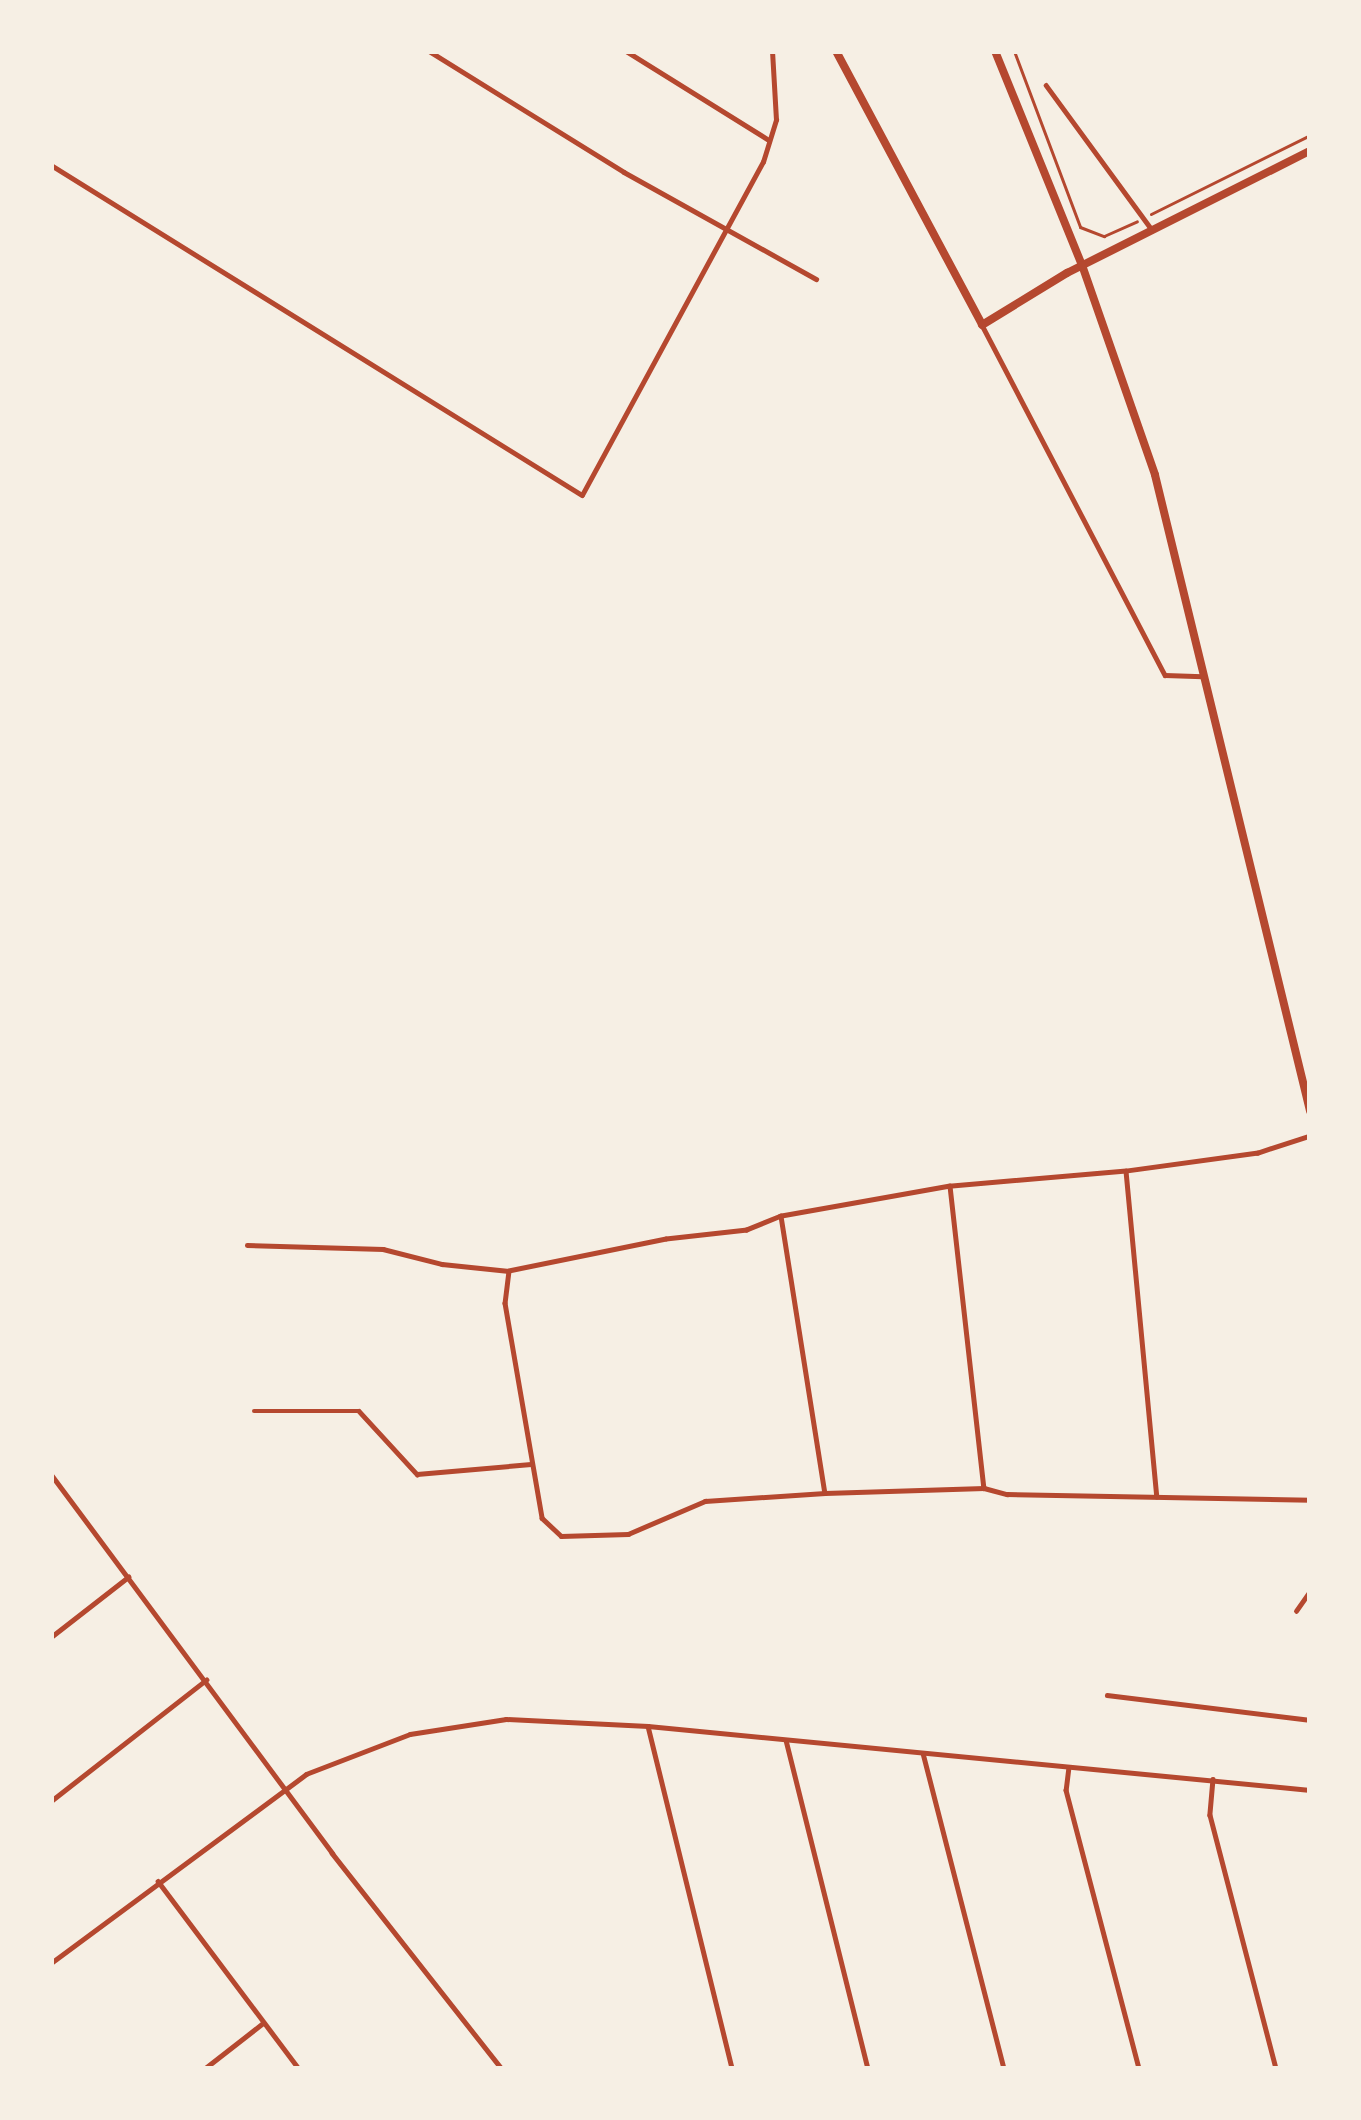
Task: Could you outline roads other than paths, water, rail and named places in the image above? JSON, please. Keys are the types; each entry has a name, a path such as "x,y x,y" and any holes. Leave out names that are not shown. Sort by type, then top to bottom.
{"main road":[{"path":"836,51 982,326 1082,266 1310,151"},
{"path":"995,51 1082,266 1155,475 1310,1111"}],"street":[{"path":"429,51 729,232 816,279"},
{"path":"626,51 770,140"},
{"path":"51,165 582,495 611,432 729,232 770,140 776,120 772,51"},
{"path":"1046,85 1152,230"},
{"path":"982,326 1166,675 1203,676"},
{"path":"247,1245 383,1249 442,1264 509,1271 666,1239 747,1230 781,1216 950,1186 1126,1171 1258,1153 1310,1136"},
{"path":"1126,1171 1157,1497"},
{"path":"950,1186 984,1488"},
{"path":"781,1216 825,1493"},
{"path":"509,1271 506,1303 531,1464 542,1518 561,1536 628,1534 705,1501 825,1493 984,1488 1007,1494 1310,1500"},
{"path":"254,1411 359,1411 417,1474 531,1464"},
{"path":"51,1474 285,1790 502,2069"},
{"path":"51,1637 128,1577"},
{"path":"1296,1611 1310,1591"},
{"path":"51,1801 206,1680"},
{"path":"1107,1695 1310,1720"},
{"path":"51,1963 158,1881 328,1763 410,1734 506,1719 648,1726 1310,1790"},
{"path":"648,1726 732,2069"},
{"path":"787,1740 868,2069"},
{"path":"923,1753 1004,2069"},
{"path":"1069,1767 1066,1790 1138,2069"},
{"path":"1214,1779 1210,1815 1276,2069"},
{"path":"158,1881 298,2069"},
{"path":"204,2069 263,2024"}]}
